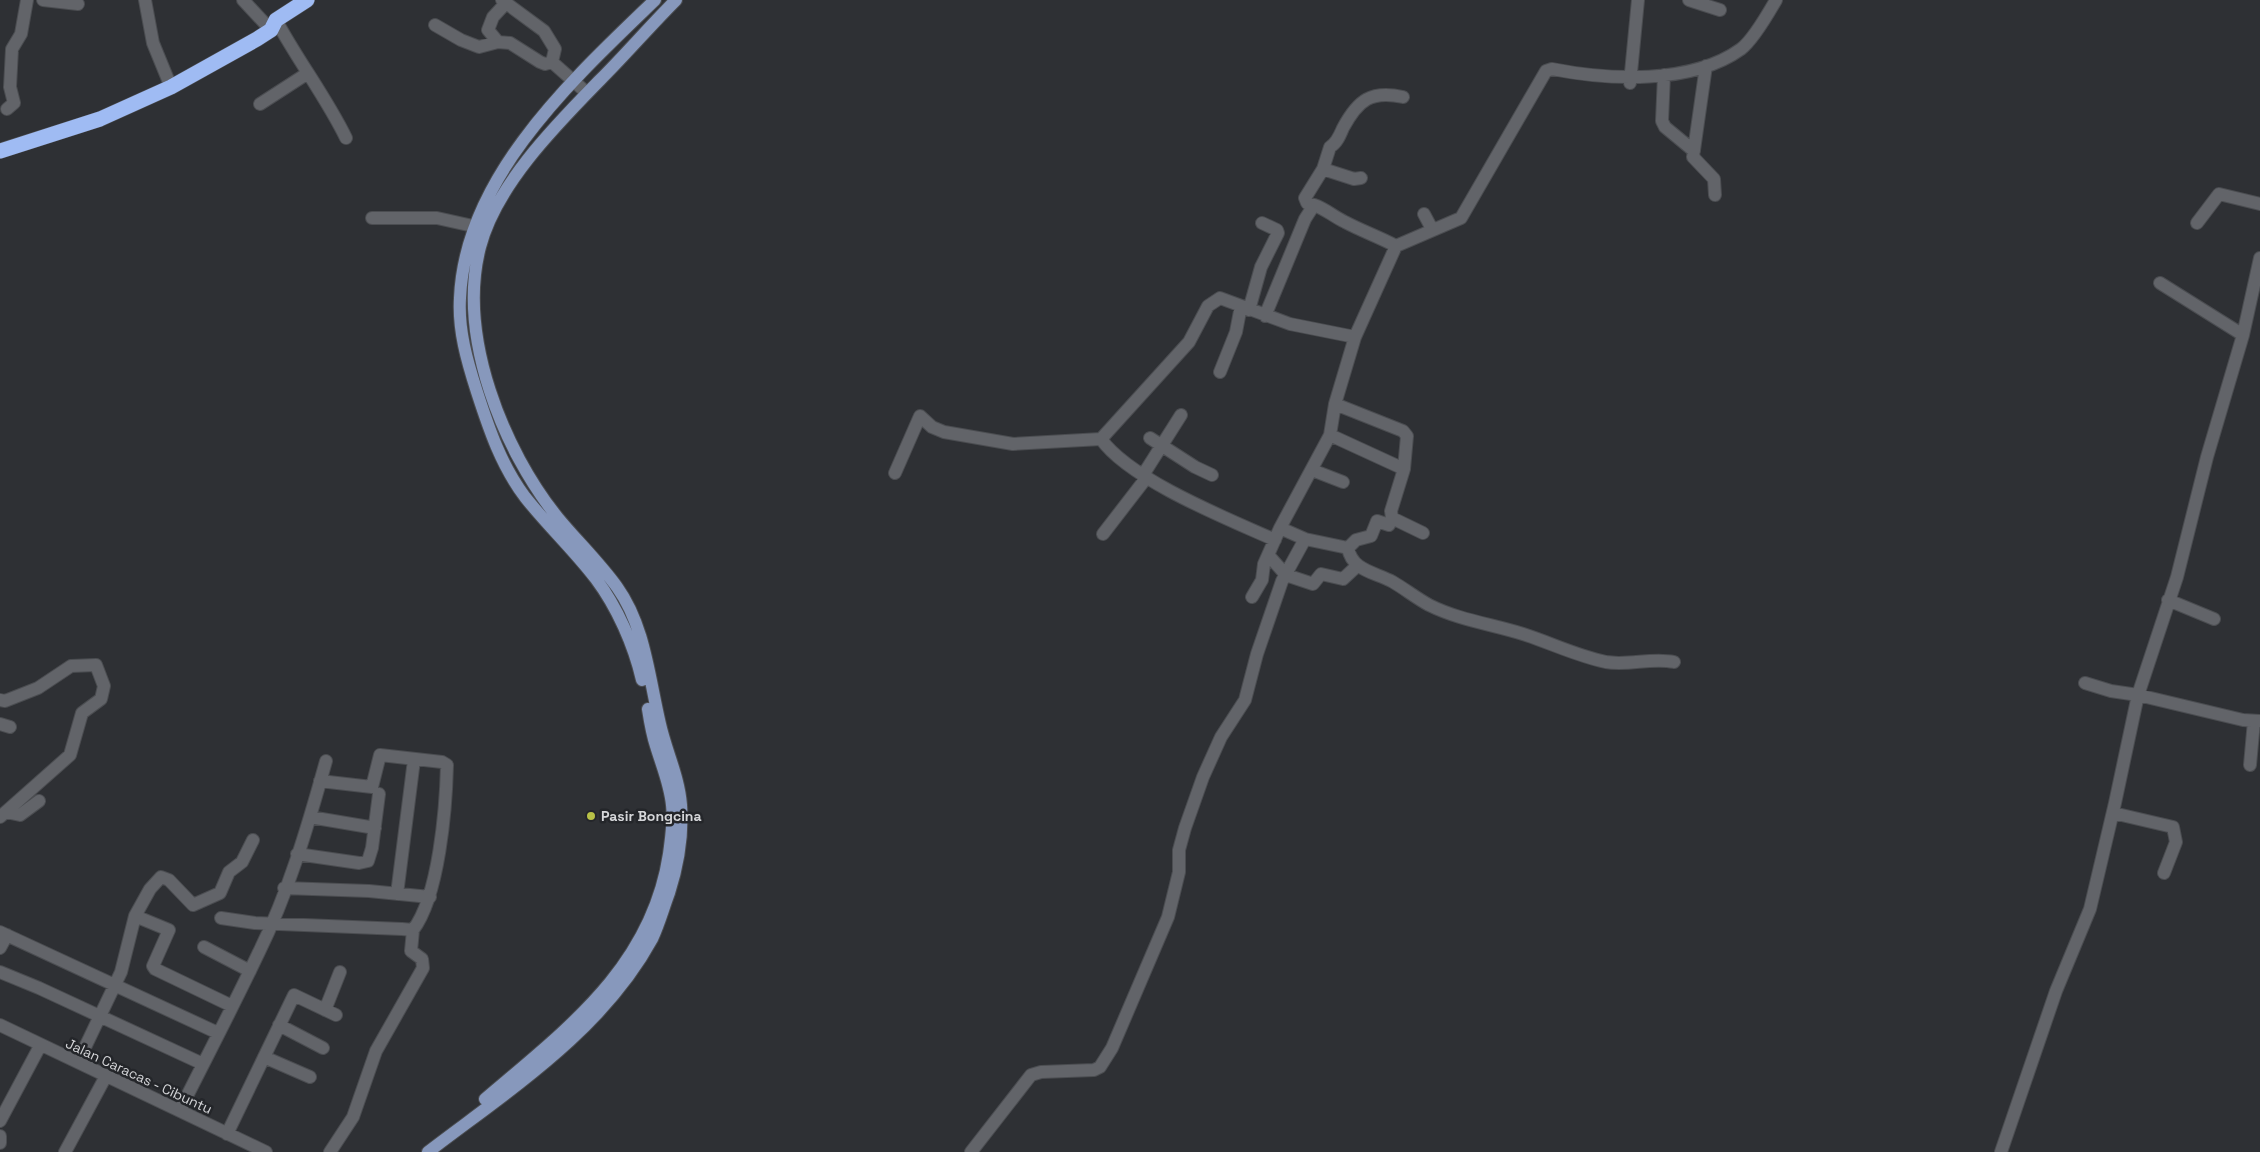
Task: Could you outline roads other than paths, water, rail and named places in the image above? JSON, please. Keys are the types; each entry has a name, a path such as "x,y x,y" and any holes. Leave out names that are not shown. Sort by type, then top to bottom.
{"highway":[{"path":"0,151 100,119 170,87 274,25 307,0"}],"main road":[{"path":"416,1152 462,1119 580,1018 616,978 636,947 662,890 672,827 672,806 668,783 655,744 638,665 614,606 596,578 524,495 492,440 467,361 460,322 462,272 473,226 483,205 510,160 575,80 654,0"},
{"path":"428,1152 522,1080 588,1024 623,984 658,926 673,880 680,843 681,801 662,733 640,636 619,590 557,517 520,463 485,374 476,324 474,298 476,265 491,217 515,178 555,128 676,0"}],"street":[{"path":"7,109 14,103 10,87 12,49 21,34 27,0"},
{"path":"44,0 78,4"},
{"path":"145,0 153,43 170,87"},
{"path":"242,0 274,25 308,73 346,138"},
{"path":"1630,80 1638,0"},
{"path":"1689,0 1720,10"},
{"path":"1252,597 1262,580 1264,564 1280,528 1330,435 1335,404 1355,338 1396,246 1461,218 1546,71 1552,69 1630,80 1706,66 1742,48 1776,0"},
{"path":"498,42 488,30 489,24 504,1 544,31 555,49 552,62"},
{"path":"435,25 461,40 479,47 498,42 510,43 546,64 552,62"},
{"path":"552,62 575,80 587,93"},
{"path":"1706,66 1694,158 1714,179 1715,195"},
{"path":"260,104 308,73"},
{"path":"1664,75 1662,121 1665,127 1694,151"},
{"path":"1396,246 1373,233 1346,223 1328,210 1307,203 1305,198 1323,169 1330,146 1335,144 1361,102 1377,95 1403,97"},
{"path":"1323,169 1354,180 1360,178"},
{"path":"2197,223 2219,194 2239,197 2260,204"},
{"path":"1265,316 1305,219 1314,205"},
{"path":"1424,214 1432,229"},
{"path":"372,218 437,218 473,226"},
{"path":"1220,372 1262,267 1278,233 1277,230 1262,223"},
{"path":"2001,1152 2056,991 2090,909 2138,695 2177,577 2207,457 2243,335 2260,258"},
{"path":"2160,283 2243,335"},
{"path":"895,473 920,416 932,427 944,432 1013,444 1101,439 1189,342 1208,306 1220,298 1290,324 1355,338"},
{"path":"1335,404 1406,434 1404,469 1390,511 1392,518 1389,525 1377,521 1372,536 1356,540 1348,548"},
{"path":"1103,534 1145,476 1181,415"},
{"path":"1330,435 1404,469"},
{"path":"1150,438 1195,467 1212,475"},
{"path":"1101,439 1110,452 1145,476 1189,500 1275,540"},
{"path":"1312,470 1343,482"},
{"path":"1392,518 1423,532"},
{"path":"1280,528 1305,539 1348,548"},
{"path":"971,1152 1031,1075 1041,1072 1094,1070 1100,1067 1112,1048 1168,917 1179,872 1179,850 1192,806 1221,737 1245,700 1257,654 1286,575 1305,539"},
{"path":"1348,548 1350,558 1357,566 1393,582 1428,604 1462,618 1523,634 1582,656 1628,663 1661,659 1674,662"},
{"path":"1269,556 1286,575 1313,584 1321,574 1343,579 1357,566"},
{"path":"2168,600 2214,619"},
{"path":"0,700 5,701 38,688 71,666 96,665 104,686 101,699 82,713 70,755 3,814"},
{"path":"2085,683 2111,691 2138,695 2170,704 2257,721 2250,765"},
{"path":"320,781 372,788 380,755 442,762 447,765 438,856 430,897 414,930 411,952 422,959 424,968 376,1051 353,1117 330,1152"},
{"path":"397,894 414,760"},
{"path":"180,1110 272,924 310,817 326,761"},
{"path":"297,854 354,863 368,861 375,828 379,794"},
{"path":"3,814 20,815 39,800"},
{"path":"2113,813 2173,827 2176,842 2164,872"},
{"path":"310,817 375,828"},
{"path":"78,1062 121,972 135,916 150,889 161,877 170,880 193,906 220,893 229,872 242,862 253,840"},
{"path":"284,888 369,891 430,897"},
{"path":"135,916 169,930 155,958 153,966 155,969 232,1006"},
{"path":"221,918 272,924 414,930"},
{"path":"0,948 4,934 218,1034"},
{"path":"204,947 250,971"},
{"path":"0,972 39,988 98,1017 203,1064"},
{"path":"227,1134 294,995 331,1012 340,972"},
{"name":"Jalan Caracas - Cibuntu","path":"0,1025 40,1046 78,1062 266,1152"},
{"path":"279,1025 323,1048"},
{"path":"1,1115 40,1046"},
{"path":"264,1057 310,1077"},
{"path":"65,1152 106,1076"},
{"path":"0,1136 0,1142"}],"place":[{"name":"Pasir Bongcina","path":"591,816"}]}
